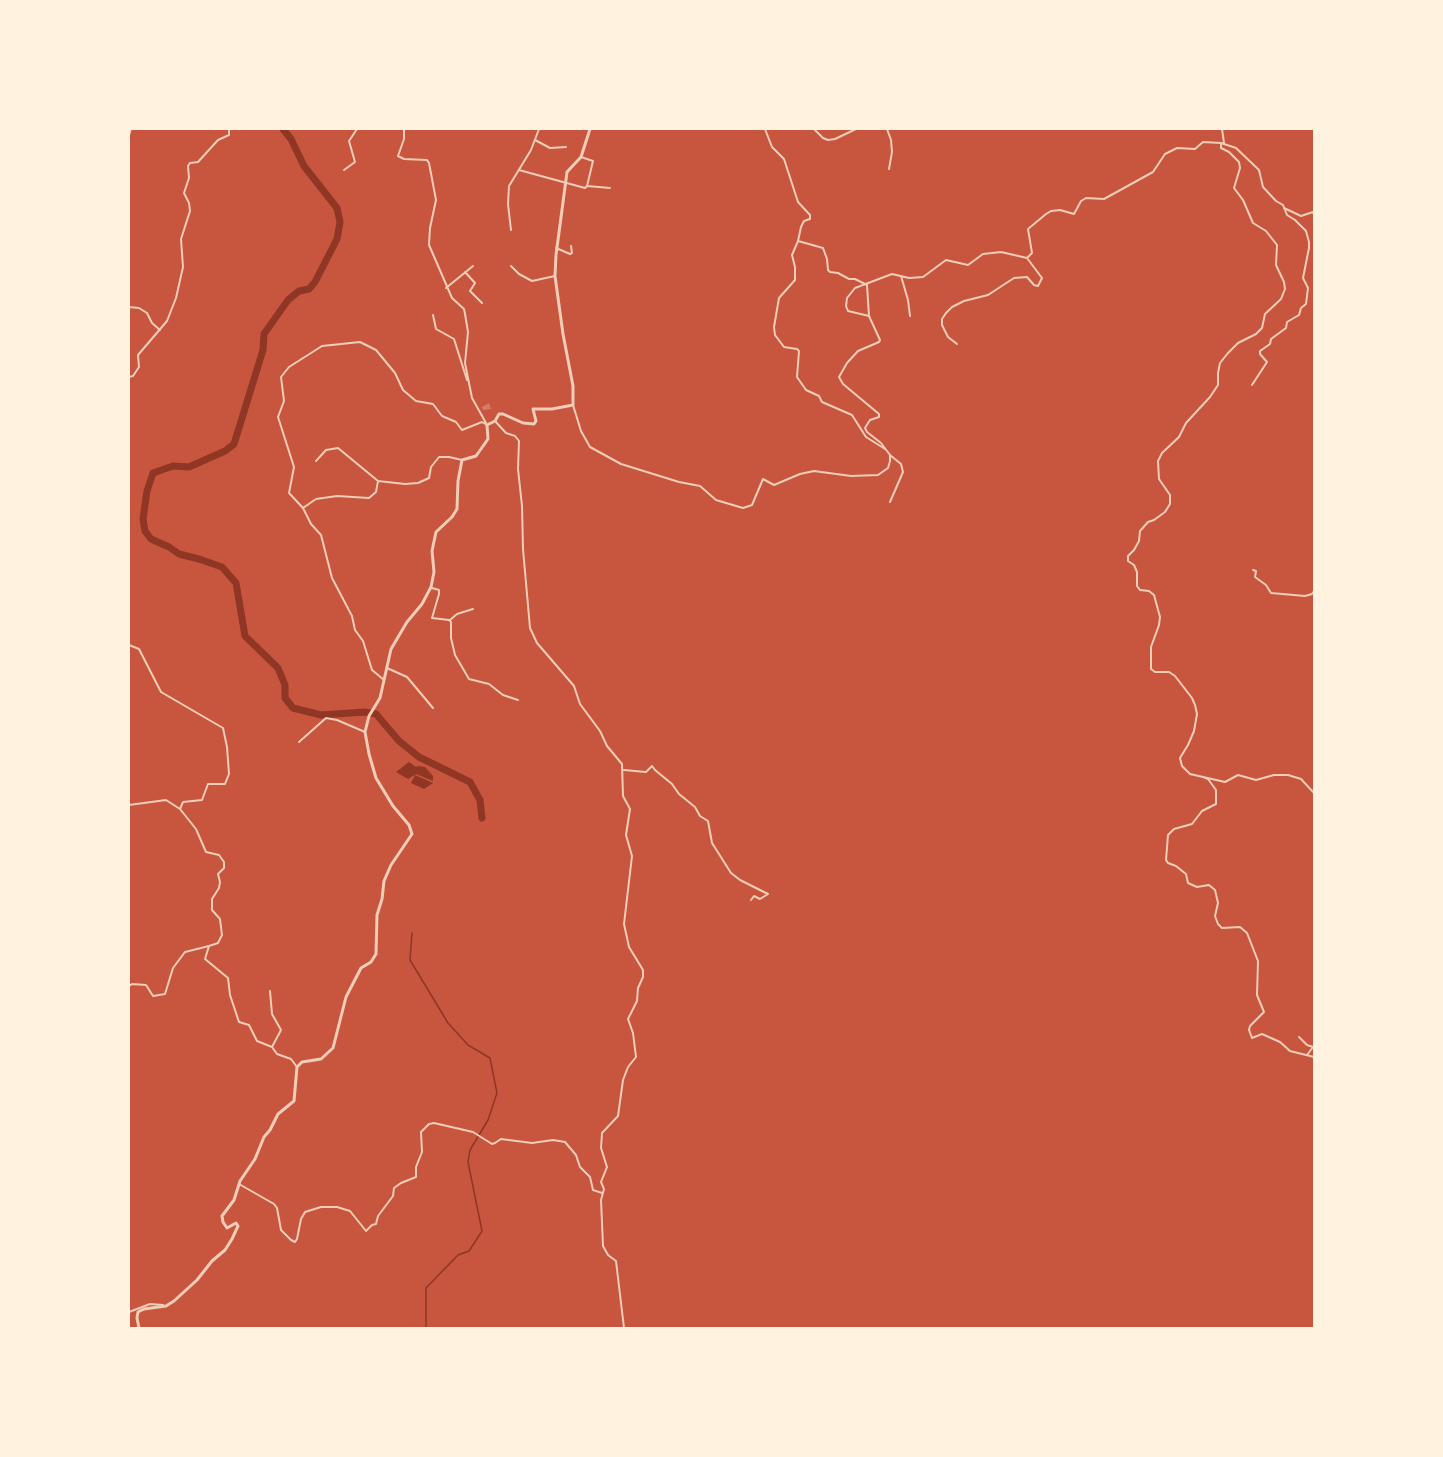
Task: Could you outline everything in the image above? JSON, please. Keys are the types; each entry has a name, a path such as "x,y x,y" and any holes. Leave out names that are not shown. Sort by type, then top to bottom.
{"street":[{"path":"129,135 132,129"},
{"path":"129,377 133,376 139,367 138,355 167,321 176,298 183,267 181,239 190,211 184,193 189,178 188,166 190,163 198,162 218,140 229,135 229,129"},
{"path":"344,170 355,162 349,141 357,129"},
{"path":"404,129 404,139 398,156 404,159 427,160 429,164 436,200 429,245 446,288 452,298 464,309 468,332 465,363 468,382"},
{"path":"511,230 508,211 509,189 539,129"},
{"path":"590,129 581,157 567,172 556,248 555,276 573,386 573,405 581,431 590,447 621,464 700,486 716,500 743,508 752,505 763,479 774,485 814,471 851,476 874,476 888,468 890,455"},
{"path":"765,129 772,147 784,159 798,202 810,214 810,219 804,221 801,227 792,255 795,280 780,298 774,327 775,335 784,347 799,351 797,377 806,390 819,396 822,402 852,415 866,437 888,451"},
{"path":"814,129 828,140 856,129"},
{"path":"887,129 892,152 890,169"},
{"path":"1222,129 1221,148 1239,162 1240,168 1234,188 1243,200 1253,223 1266,231 1277,245 1276,266 1285,289 1281,298 1265,314 1262,328 1256,334 1238,343 1220,363 1218,385 1186,423 1179,437 1162,452 1158,461 1159,479 1170,495 1170,504 1165,512 1148,522 1140,531 1139,541 1128,556 1128,561 1134,565 1137,572 1137,586 1140,590 1149,591 1154,595 1160,617 1151,647 1151,669 1155,672 1169,672 1174,676 1195,705 1197,714 1194,731 1180,758 1182,766 1190,774 1225,782 1238,775 1256,780 1274,775 1288,775 1301,779 1314,793"},
{"path":"535,140 550,148 566,147"},
{"path":"1027,258 1032,253 1028,229 1051,211 1065,210 1074,214 1081,201 1086,198 1104,199 1153,172 1165,154 1178,148 1195,149 1203,142 1221,143 1236,148 1259,170 1263,187 1284,208 1301,216 1313,212 1314,215"},
{"path":"581,157 592,161 587,186"},
{"path":"519,170 585,188 587,186 610,188"},
{"path":"1252,385 1267,362 1260,351 1286,328 1287,322 1299,315 1308,298 1308,288 1303,278 1310,248 1309,242 1306,231 1287,215 1284,208"},
{"path":"798,241 823,248 828,270 867,285 869,316 880,340 858,351 847,363 839,377 843,384 879,414 879,417 870,420 865,428 901,464 903,472 890,502"},
{"path":"556,248 571,254 571,246"},
{"path":"869,316 850,313 846,306 847,298 855,288 863,284 892,274 909,278 923,277 946,260 968,265 987,253 1001,252 1027,258 1042,278 1038,286 1027,278 1014,278 988,295 964,301 946,313 942,319 942,325 948,337 957,344"},
{"path":"446,288 473,266"},
{"path":"511,266 519,274 532,281 555,276"},
{"path":"465,272 475,283 470,291 482,303"},
{"path":"901,276 910,316"},
{"path":"129,307 139,308 147,313 159,330"},
{"path":"316,461 326,450 338,448 378,481 396,484 418,483 429,478 431,467 439,457 462,460 477,456 488,439 487,425 472,398 454,339 436,329 433,315"},
{"path":"384,680 372,670 363,641 332,578 321,535 311,524 303,508 289,493 294,467 279,417 284,401 281,377 289,367 322,346 360,342 376,350 395,373 403,390 416,401 433,405 441,416 456,422 462,430 482,422 487,425"},
{"path":"487,425 495,421 499,414 523,423 534,424 536,421 533,409 552,410 573,405"},
{"path":"495,421 506,433 515,436 519,441 518,469 530,628 537,644 574,686 580,704 600,731 607,746 622,764 624,770 623,796 630,809 626,835 632,856 624,924 629,947 643,970 643,977 639,984 638,1001 628,1018 633,1033 636,1057 623,1080 616,1120 602,1133 601,1148 607,1167 601,1182 604,1189 601,1227 603,1246 608,1255 616,1261 624,1328"},
{"path":"297,1066 302,1062 321,1059 333,1048 346,997 361,968 371,962 376,954 377,915 384,881 391,865 412,834 409,825 393,807 376,778 365,732 369,716 377,705 390,649 422,604 434,579 432,551 436,532 457,509 458,481 462,460"},
{"path":"303,508 316,499 337,496 369,498 376,492 378,481"},
{"path":"1253,570 1256,571 1255,577 1266,585 1271,593 1305,596 1314,591"},
{"path":"431,587 439,592 432,618 450,620 459,613 473,609"},
{"path":"450,620 455,655 468,678 489,684 503,695 518,700"},
{"path":"129,645 139,649 161,692 223,728 229,774 225,784 208,784 202,800 183,802 180,809"},
{"path":"387,668 407,677 433,708"},
{"path":"299,742 326,718 337,720 365,732"},
{"path":"624,770 646,772 652,766 695,807 700,816 708,821 712,843 731,873 768,894 760,899 754,897 751,900"},
{"path":"1201,776 1208,779 1216,790 1216,804 1202,811 1192,824 1174,829 1168,835 1166,860 1185,874 1188,883 1197,887 1209,885 1215,890 1218,903 1215,916 1222,928 1240,927 1247,933 1258,961 1257,995 1264,1012 1250,1026 1251,1038 1262,1034 1280,1042 1290,1051 1314,1057"},
{"path":"129,805 166,800 180,809 196,829 206,852 219,855 224,862 224,868 218,874 219,888 212,899 212,910 220,919 222,935 218,943 185,952 173,968 165,994 153,996 146,985 132,984 129,986"},
{"path":"139,1328 136,1318 138,1312 166,1306 197,1280 232,1239 238,1226 236,1223 226,1228 222,1216 234,1200 238,1184 255,1159 264,1137 273,1127 278,1114 294,1101 297,1066 291,1059 278,1054 272,1047 257,1041 249,1025 239,1022 230,995 228,978 205,959 209,946"},
{"path":"270,991 272,1014 281,1030 272,1047"},
{"path":"1299,1037 1307,1045 1313,1046 1307,1054"},
{"path":"238,1184 274,1204 277,1208 281,1230 295,1242 305,1212 321,1207 337,1207 350,1211 366,1231 376,1224 378,1216 393,1196 394,1188 416,1178 416,1167 422,1152 422,1132 429,1124 434,1123 473,1132 492,1144 501,1139 532,1143 553,1140 565,1142 576,1155 580,1167 590,1177 593,1190 602,1193"},
{"path":"129,1312 150,1304 166,1306"}],"shaded area":[{"path":"409,762 416,767 425,767 433,776 433,781 416,774 408,779 396,772"},
{"path":"415,775 433,783 424,789 411,783"}],"building":[{"path":"489,403 491,409 483,410 482,407"}],"waterway":[{"path":"283,129 291,139 304,166 337,208 340,222 337,239 315,282 309,289 299,291 288,300 264,334 263,350 234,444 225,451 189,467 173,466 153,473 147,491 143,519 145,531 151,539 179,554 222,567 236,583 245,636 278,668 285,685 285,698 293,708 321,715 365,712 376,714 399,741 419,757 470,782 480,800 482,818"},
{"path":"412,933 410,960 448,1023 468,1045 490,1058 497,1093 488,1120 470,1150 468,1162 482,1231 469,1251 458,1255 426,1288 426,1328"}]}
